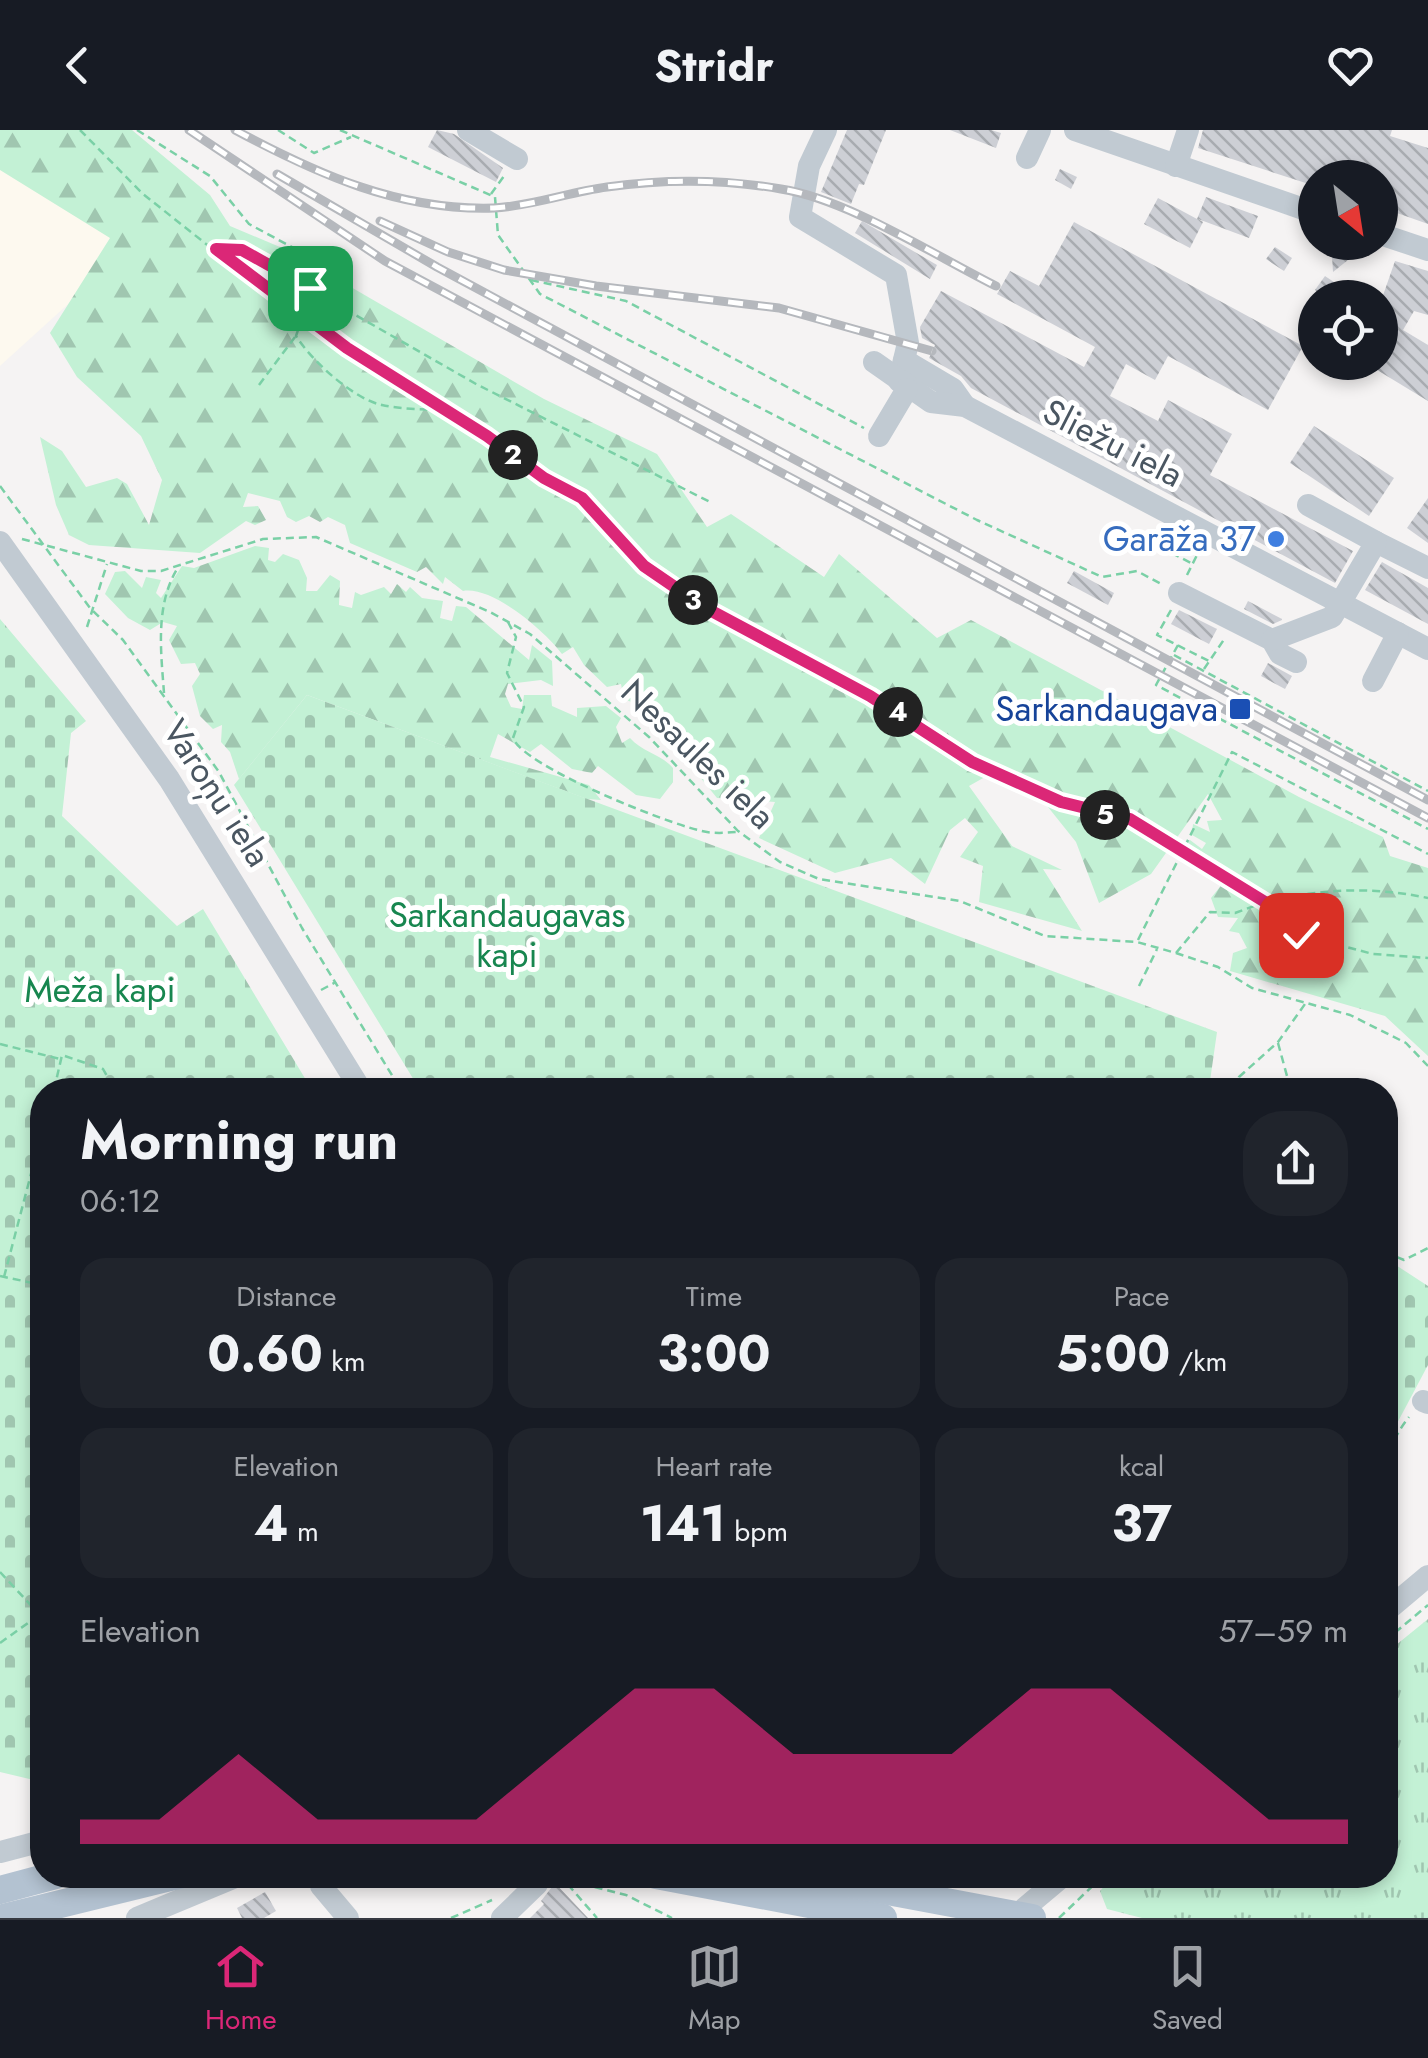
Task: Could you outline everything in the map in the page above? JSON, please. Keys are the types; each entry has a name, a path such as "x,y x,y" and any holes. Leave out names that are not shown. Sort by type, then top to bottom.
{"main road":[{"path":"0,1890 30,1882"},
{"path":"3,1918 126,1888"},
{"path":"688,1888 883,1918"},
{"path":"872,1888 1032,1918"}],"street":[{"path":"826,130 809,166 800,217 896,276 908,343 903,377 879,436"},
{"path":"1027,158 1040,130"},
{"path":"1074,130 1176,166 1250,199 1298,209"},
{"path":"1176,166 1188,130"},
{"path":"476,132 517,160"},
{"path":"1398,240 1428,250"},
{"name":"Sliežu iela","path":"874,362 903,377 931,402 965,406 1428,649"},
{"path":"1308,505 1428,568"},
{"name":"Varoņu iela","path":"7,539 169,779 355,1078"},
{"path":"1272,640 1332,618 1376,542"},
{"path":"1179,593 1272,640 1280,654 1296,662"},
{"path":"1373,681 1398,633"},
{"path":"1398,1601 1428,1576"},
{"path":"0,1852 30,1844"},
{"path":"136,1918 207,1888"},
{"path":"323,1888 348,1918"},
{"path":"505,1916 533,1888"},
{"path":"842,1888 862,1918"},
{"path":"1013,1918 1049,1888"}],"path":[{"path":"80,130 144,194 302,317 440,410 582,498 644,566 704,607 870,696 972,762 1061,802 1130,819 1265,902 1301,935 1373,954 1428,958"},
{"path":"137,130 210,176 248,224 302,252 310,288"},
{"path":"278,130 314,153 329,150 353,136"},
{"path":"340,130 490,195 496,202 498,235 540,294 977,520 1102,577 1137,571 1179,593"},
{"path":"490,195 517,160"},
{"path":"216,249 242,250 476,384 712,503"},
{"path":"529,280 626,301 879,436"},
{"path":"259,385 296,336 302,317"},
{"path":"296,336 305,350 379,405 440,410"},
{"path":"0,486 90,608 123,640 219,772 302,928 394,1078"},
{"name":"Nesaules iela","path":"7,539 142,571 178,566 263,539 316,537 507,620 571,666 680,766 738,832 780,862 819,880 960,900 1044,936 1137,942 1176,953 1218,967 1252,988 1350,1015 1392,1036 1428,1066"},
{"path":"1160,547 1192,564"},
{"path":"83,654 90,608 107,564"},
{"path":"164,694 162,617 168,583 178,566"},
{"path":"507,620 516,637 507,673 524,707 513,738 525,756 623,803 698,830 738,832"},
{"path":"1204,670 1236,623"},
{"path":"1178,645 1156,685 1428,829"},
{"path":"1173,654 1428,790"},
{"path":"1137,942 1186,852 1232,752 1428,854"},
{"path":"1176,953 1210,912 1234,913 1324,889 1381,888 1428,898"},
{"path":"1139,986 1157,948"},
{"path":"1239,1078 1278,1042 1306,1003"},
{"path":"1278,1042 1286,1078"},
{"path":"0,1044 62,1060"},
{"path":"57,1078 62,1055 104,1069 109,1078"},
{"path":"30,1176 2,1277 30,1282"},
{"path":"1398,1257 1404,1260 1428,1248"},
{"path":"1398,1431 1426,1402"},
{"path":"0,1572 30,1603"},
{"path":"1398,1630 1428,1606"},
{"path":"0,1644 30,1622"},
{"path":"570,1888 598,1918"},
{"path":"595,1888 640,1901 672,1918"},
{"path":"640,1901 646,1888"},
{"path":"1060,1918 1091,1888"},
{"path":"452,1918 495,1899 505,1916"}],"shaded area":[{"path":"0,130 163,218 0,366"}],"green space":[{"path":"0,130 132,130 210,195 230,226 287,250 544,399 657,454 707,527 731,514 824,577 839,554 937,638 971,620 1299,797 1383,837 1390,856 1428,868 1428,1056 1385,1016 1230,971 1233,953 1247,948 1239,933 1229,931 1238,918 1218,917 1211,898 1223,883 1238,889 1248,882 1232,873 1211,879 1180,855 1179,844 1190,840 1202,849 1206,843 1192,835 1193,824 1210,832 1207,821 1222,820 1208,794 1151,874 1099,903 1076,842 1028,782 985,777 969,786 1012,846 1062,870 1043,869 1082,931 979,902 983,866 960,857 978,832 965,818 950,830 925,884 891,858 835,873 759,838 775,802 717,798 691,766 694,750 677,739 656,712 624,699 621,684 607,687 584,665 573,647 562,654 544,634 503,603 475,591 463,591 445,577 443,584 426,567 417,572 350,543 345,525 328,517 320,522 309,516 296,522 287,517 280,501 248,493 243,507 258,506 266,520 255,525 246,521 200,553 89,545 69,535 56,505 40,437 62,451 86,487 117,478 127,484 149,525 162,480 141,436 77,377 50,333 110,238 0,170"},
{"path":"255,546 269,548 268,560 275,562 283,554 299,560 307,578 306,591 317,591 330,575 340,581 339,605 352,608 355,592 361,595 384,587 391,594 397,584 406,592 410,587 422,598 443,601 440,618 452,621 456,606 466,607 529,660 532,645 552,661 553,686 541,680 508,684 505,694 511,707 522,709 524,695 551,695 552,706 577,717 577,708 606,706 621,718 616,727 622,743 630,738 668,763 673,768 673,782 660,799 636,795 598,766 592,773 572,769 541,744 530,752 498,734 490,757 589,785 601,800 587,799 307,695 239,779 230,752 221,742 222,725 213,729 200,716 192,686 200,674 195,663 181,664 169,640 177,626 163,622 150,630 128,618 105,594 115,572 125,571 142,588 146,577 161,580 156,593 161,598 182,566 194,568"},
{"name":"Meža kapi","path":"0,619 86,721 71,733 62,816 177,926 203,909 305,1078 30,1078 30,1779 0,1772"},
{"name":"Sarkandaugavas kapi","path":"307,695 1217,1032 1210,1078 413,1078 234,785"},
{"path":"1398,1266 1428,1286 1428,1365 1398,1422"},
{"path":"1428,1619 1428,1918 1142,1918 1107,1909 1100,1891 1103,1888 1398,1888 1398,1643"}],"building":[{"path":"437,130 454,134 503,168 496,182 428,147"},
{"path":"847,130 886,130 864,185 859,184 851,204 821,192"},
{"path":"950,130 991,130 1001,133 996,148"},
{"path":"1203,130 1392,130 1390,136 1428,148 1428,224 1398,213 1398,160 1298,160 1298,180 1198,148"},
{"path":"1060,169 1077,177 1071,189 1055,180"},
{"path":"1206,197 1258,216 1249,238 1198,219 1203,222 1190,248 1144,224 1158,198 1197,219"},
{"path":"862,221 937,265 930,279 855,233"},
{"path":"1074,222 1298,343 1298,355 1268,410 1168,356 1155,380 1126,364 1110,396 1158,421 1168,400 1232,434 1210,475 1353,551 1335,583 971,388 961,376 929,358 935,345 922,338 920,327 941,291 1084,367 1095,347 997,294 1010,271 1039,286"},
{"path":"1275,247 1292,258 1284,271 1266,259"},
{"path":"1332,260 1348,260 1333,272"},
{"path":"1395,261 1428,271 1428,315 1414,311 1403,330 1428,345 1428,401 1394,380 1398,380 1398,280 1388,280"},
{"path":"1314,426 1394,478 1369,516 1290,463"},
{"path":"1428,498 1428,543 1407,528"},
{"path":"1382,562 1428,588 1428,624 1365,590"},
{"path":"1074,571 1114,593 1108,605 1067,583"},
{"path":"1248,601 1282,620 1273,624 1244,609"},
{"name":"Sarkandaugava","path":"1179,610 1217,629 1209,644 1171,624"},
{"path":"1268,663 1292,676 1285,689 1261,676"},
{"path":"551,1888 560,1888 588,1918 530,1918 544,1904 541,1901"},
{"path":"265,1892 276,1911 264,1918 242,1918 237,1908"}],"railway":[{"path":"189,130 385,261 1428,818"},
{"path":"235,130 360,187 459,207 508,207 593,189 650,183 694,181 781,189 862,216 996,286"},
{"path":"277,174 437,267 1428,800"},
{"path":"380,221 448,252 504,270 596,286 779,308 932,351"}],"place":[{"name":"Garāža 37","path":"1276,539"},
{"name":"Sarkandaugava","path":"1240,709"}],"route":[{"path":"310,288 242,250 216,249 254,282 347,348 487,436 544,478 582,498 644,566 704,607 870,696 972,762 1024,788 1095,813 1130,819 1265,902 1301,935"}]}
